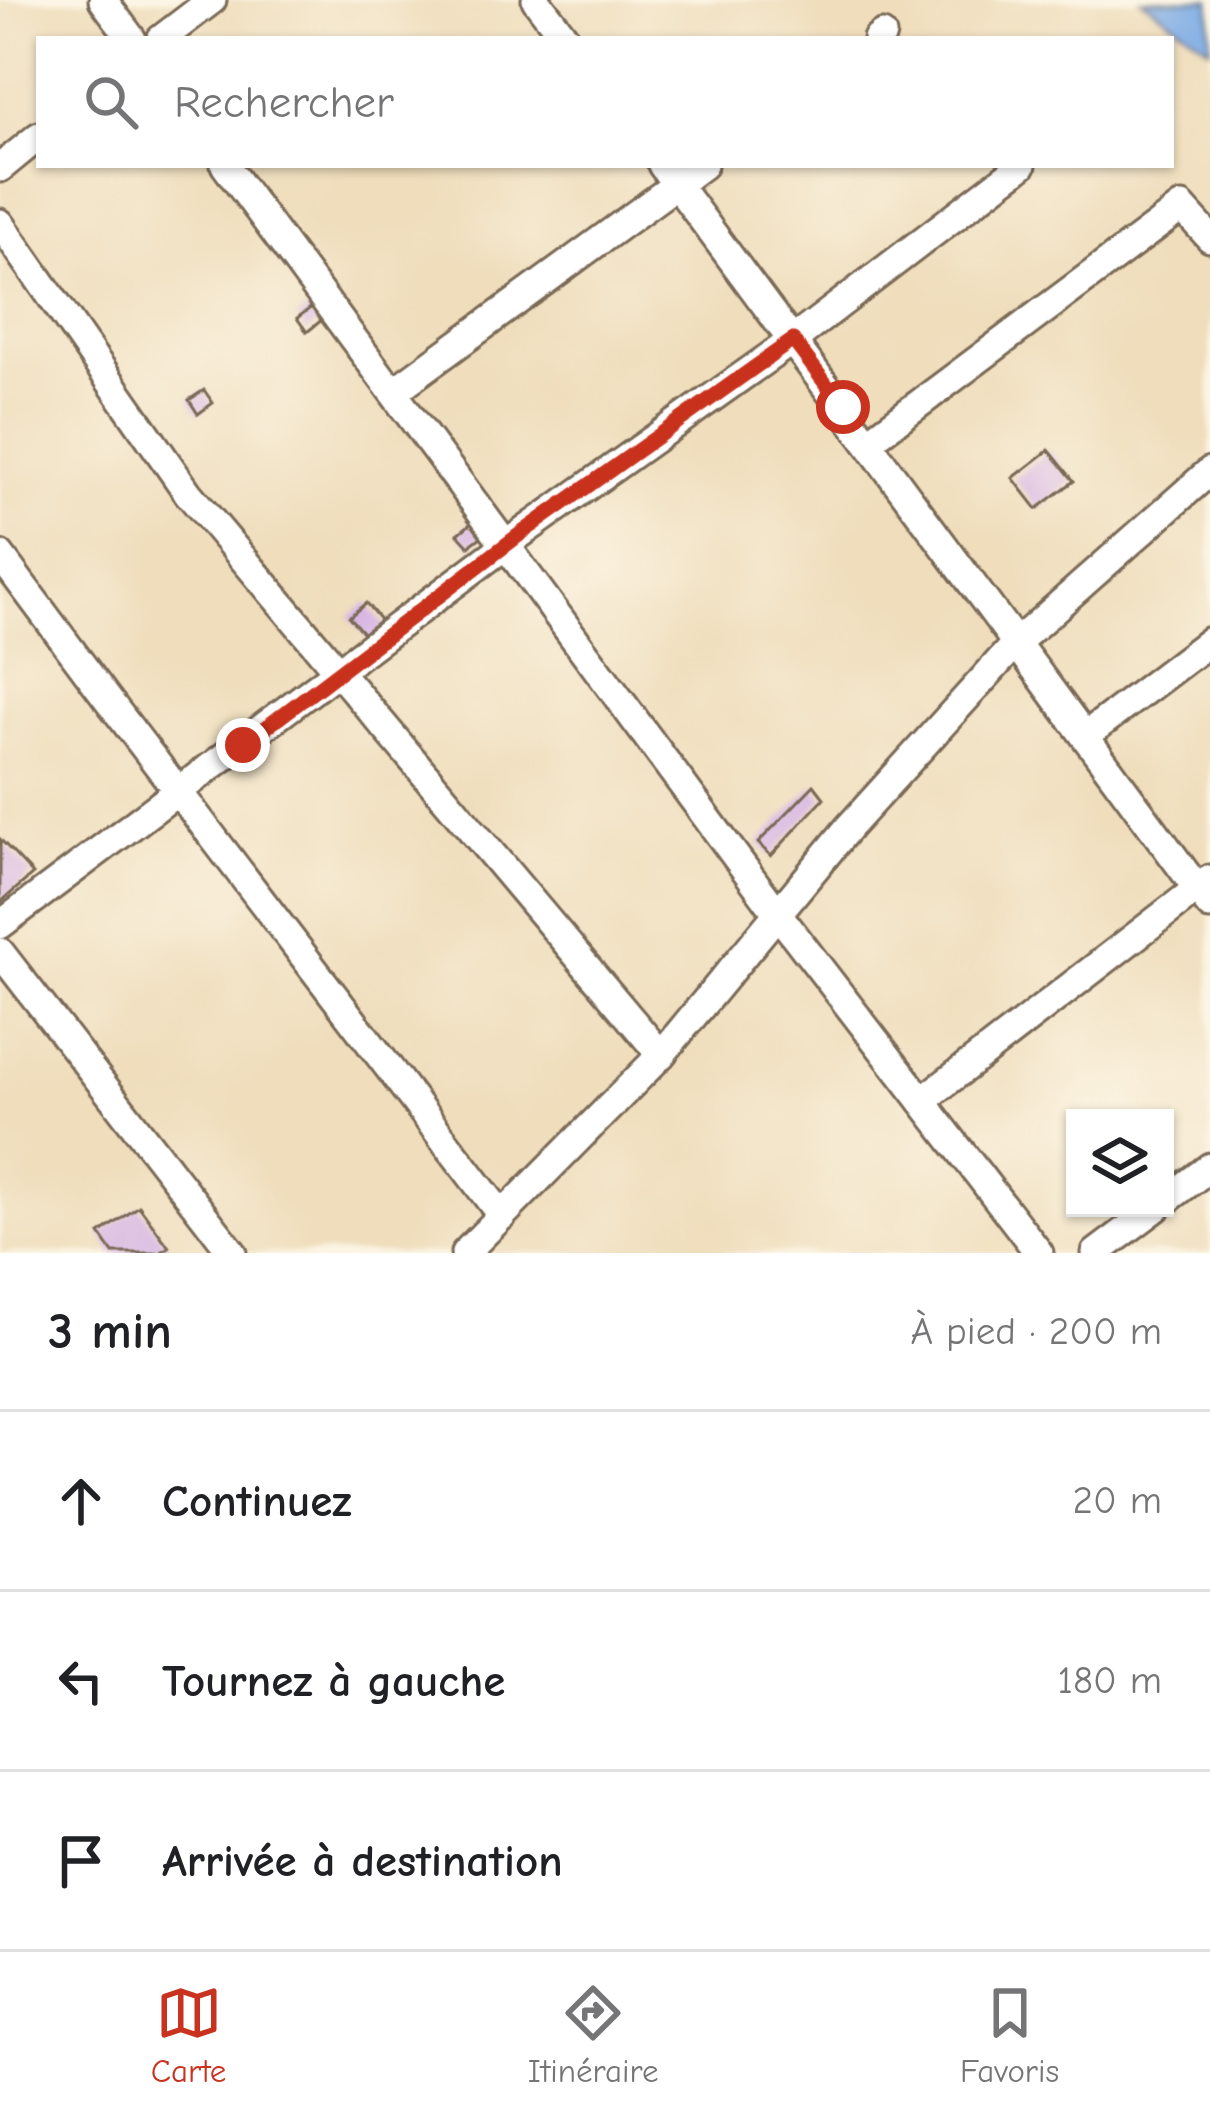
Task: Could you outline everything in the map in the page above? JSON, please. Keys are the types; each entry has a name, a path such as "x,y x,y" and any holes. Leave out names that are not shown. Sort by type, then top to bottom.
{"street":[{"path":"103,0 130,36"},
{"path":"164,36 212,0"},
{"path":"536,0 564,36"},
{"path":"0,168 36,138"},
{"path":"227,168 778,914 1040,1253"},
{"path":"0,925 506,545 793,340 1018,168"},
{"path":"393,392 669,175 1084,736 1206,891 922,1101"},
{"path":"868,442 1182,207 1210,238"},
{"path":"0,223 188,493 662,1055"},
{"path":"465,1253 662,1055 849,827 1016,643 1210,471"},
{"path":"0,555 502,1216"},
{"path":"1084,736 1210,641"},
{"path":"0,952 233,1253"},
{"path":"1174,1194 1210,1167"},
{"path":"1096,1253 1144,1217"}],"water":[{"path":"1142,0 1210,0 1210,48"}],"building":[{"path":"313,306 323,319 307,332 297,318"},
{"path":"204,390 213,403 198,414 189,400"},
{"path":"1049,450 1074,481 1037,509 1013,478"},
{"path":"474,521 485,534 469,546 458,534"},
{"path":"366,603 387,628 370,641 349,617"},
{"path":"814,785 824,798 771,856 758,843"},
{"path":"0,839 33,874 0,903"},
{"path":"139,1206 169,1247 160,1253 113,1253 100,1234"}],"route":[{"path":"243,745 519,535 793,340 843,407"}]}
